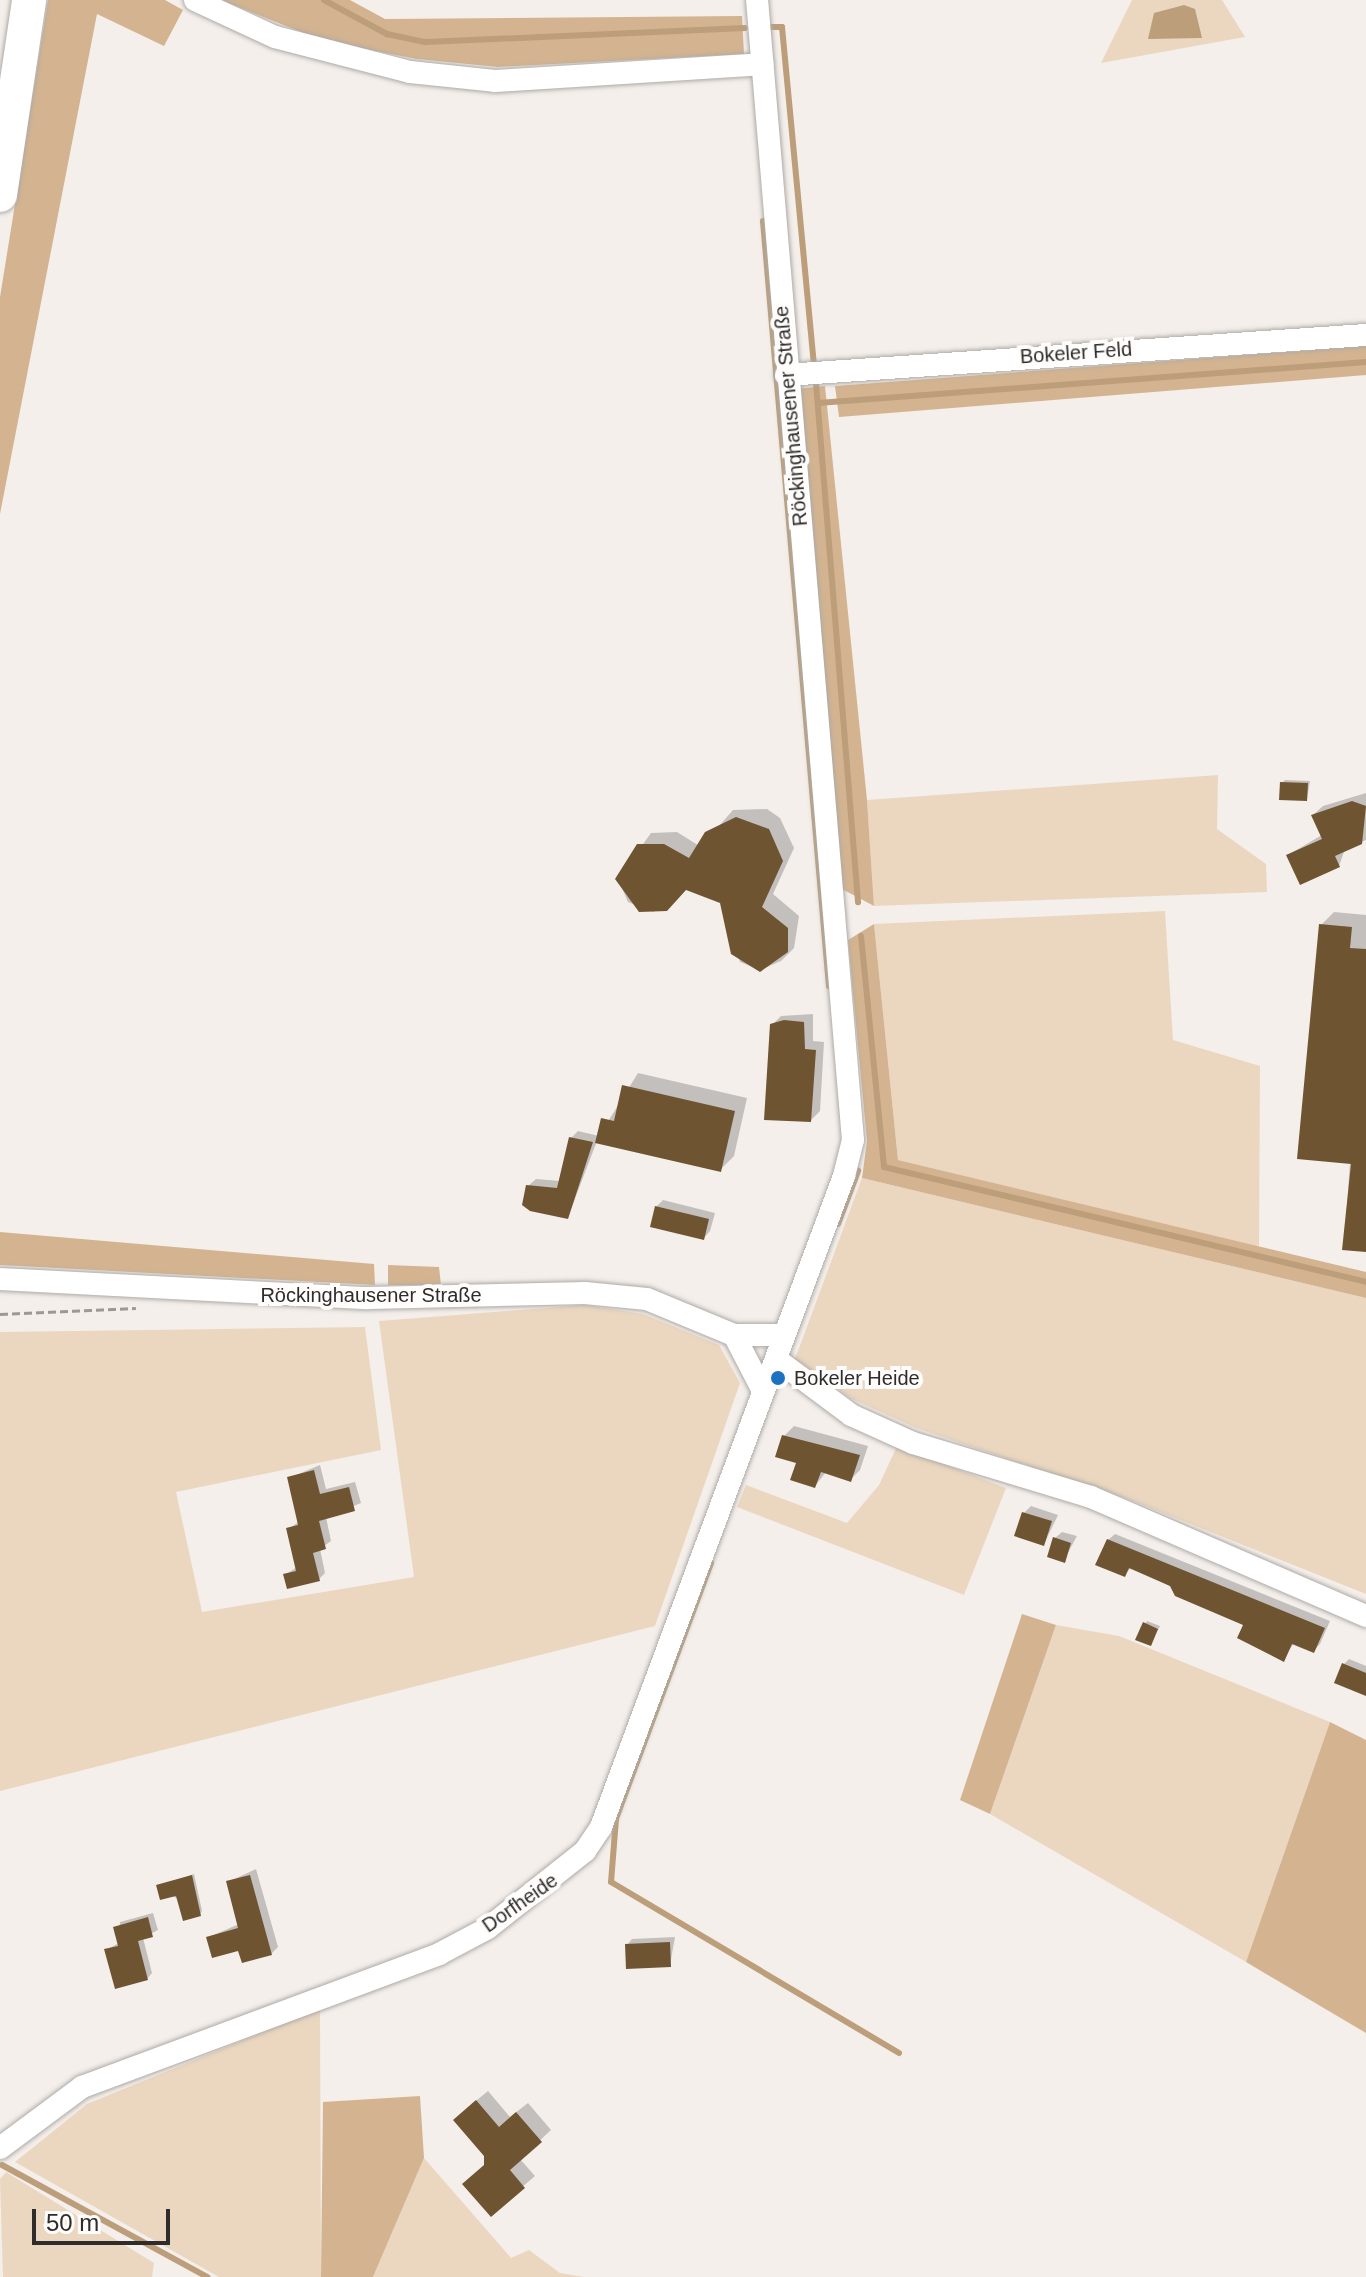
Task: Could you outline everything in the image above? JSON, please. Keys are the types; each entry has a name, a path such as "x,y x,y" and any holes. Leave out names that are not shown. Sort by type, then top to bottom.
{"main road":[{"path":"0,195 29,0"}],"street":[{"path":"195,0 275,37 410,72 495,81 762,64"},
{"name":"Röckinghausener Straße","path":"757,0 786,375 853,1140 776,1359 762,1389"},
{"name":"Bokeler Feld","path":"786,375 1366,335"},
{"name":"Röckinghausener Straße","path":"0,1279 368,1298 585,1293 647,1299 734,1335 783,1335"},
{"path":"734,1335 762,1389"},
{"path":"776,1359 851,1415 913,1443 1091,1497 1366,1616"},
{"name":"Dorfheide","path":"0,2148 82,2087 439,1954 564,1873 601,1827 762,1389"}],"path":[{"path":"0,1314 149,1307"}],"shaded area":[{"path":"48,0 165,0 183,10 164,46 97,14 0,514 0,297"},
{"path":"221,0 350,0 385,19 742,16 744,54 498,67 417,59 324,41"},
{"path":"1132,0 1222,0 1245,37 1101,63"},
{"path":"1184,5 1195,9 1202,38 1148,39 1154,13"},
{"path":"1366,346 1366,375 839,417 835,386"},
{"path":"825,386 867,800 874,906 840,888 795,389"},
{"path":"1218,775 1217,829 1266,864 1267,892 874,906 867,800"},
{"path":"1165,911 1173,1040 1260,1066 1259,1247 898,1160 874,924"},
{"path":"874,924 898,1160 1366,1272 1366,1298 862,1178 867,1141 848,940"},
{"path":"862,1178 1366,1298 1366,1594 1128,1499 916,1428 852,1399 795,1359"},
{"path":"0,1232 374,1264 375,1285 0,1265"},
{"path":"388,1265 439,1267 441,1285 388,1285"},
{"path":"585,1305 643,1314 719,1345 740,1383 655,1626 0,1791 0,1332 365,1327 381,1450 176,1492 202,1612 414,1577 379,1321"},
{"path":"897,1446 1006,1488 964,1595 737,1507 746,1485 847,1523 879,1485"},
{"path":"1022,1614 1056,1625 990,1814 960,1800"},
{"path":"1056,1625 1119,1636 1330,1722 1246,1962 990,1814"},
{"path":"1330,1722 1366,1740 1366,2033 1246,1962"},
{"path":"320,2009 321,2277 219,2277 15,2162 87,2104"},
{"path":"420,2096 424,2158 373,2277 321,2277 323,2102"},
{"path":"424,2158 511,2258 529,2250 560,2273 584,2277 373,2277"},
{"path":"6,2172 154,2263 152,2277 3,2277 0,2179"}],"building":[{"path":"1280,782 1308,783 1307,801 1279,800"},
{"path":"1352,801 1366,806 1362,844 1335,856 1340,867 1300,885 1286,855 1322,839 1311,815"},
{"path":"736,817 769,829 783,861 762,907 788,928 788,952 760,972 731,954 720,903 686,890 667,911 639,912 615,879 637,844 664,844 689,858 705,832"},
{"path":"1319,924 1352,927 1350,948 1366,949 1366,1252 1342,1250 1351,1164 1297,1159"},
{"path":"784,1020 804,1022 805,1049 816,1050 811,1122 764,1120 770,1024"},
{"path":"622,1085 735,1111 721,1172 595,1143 601,1118 614,1121"},
{"path":"569,1137 593,1142 568,1219 530,1211 522,1205 526,1185 557,1188"},
{"path":"655,1206 709,1219 704,1240 650,1227"},
{"path":"782,1435 860,1455 851,1482 821,1472 815,1488 790,1480 796,1463 775,1457"},
{"path":"314,1470 320,1494 349,1487 355,1511 319,1521 326,1549 313,1553 320,1581 287,1589 283,1574 296,1571 286,1528 298,1525 287,1477"},
{"path":"1022,1512 1052,1521 1044,1546 1014,1536"},
{"path":"1053,1537 1071,1543 1065,1563 1047,1557"},
{"path":"1107,1539 1325,1628 1314,1653 1292,1644 1284,1662 1237,1638 1243,1625 1175,1596 1170,1586 1129,1568 1125,1577 1095,1565"},
{"path":"1143,1622 1158,1629 1151,1646 1135,1640"},
{"path":"1342,1663 1366,1673 1366,1696 1334,1683"},
{"path":"192,1875 201,1916 183,1921 176,1896 160,1900 156,1885"},
{"path":"250,1875 272,1955 242,1963 238,1951 212,1958 206,1937 238,1928 226,1881"},
{"path":"148,1917 153,1937 138,1941 148,1980 115,1989 104,1949 118,1946 113,1927"},
{"path":"670,1942 671,1967 626,1969 625,1944"},
{"path":"476,2100 499,2127 516,2112 542,2142 510,2170 525,2188 491,2217 462,2184 484,2165 484,2156 453,2120"}],"waterway":[{"path":"324,0 387,34 426,42 745,28"},
{"path":"769,27 782,27 814,363"},
{"path":"763,221 829,986"},
{"path":"818,403 1366,362"},
{"path":"816,383 858,902"},
{"path":"861,936 884,1167 1366,1282"},
{"path":"838,1224 858,1171"},
{"path":"711,1563 616,1819 611,1882 899,2053"},
{"path":"2,2165 207,2277"}],"place":[{"name":"Bokeler Heide","path":"778,1378"}]}
